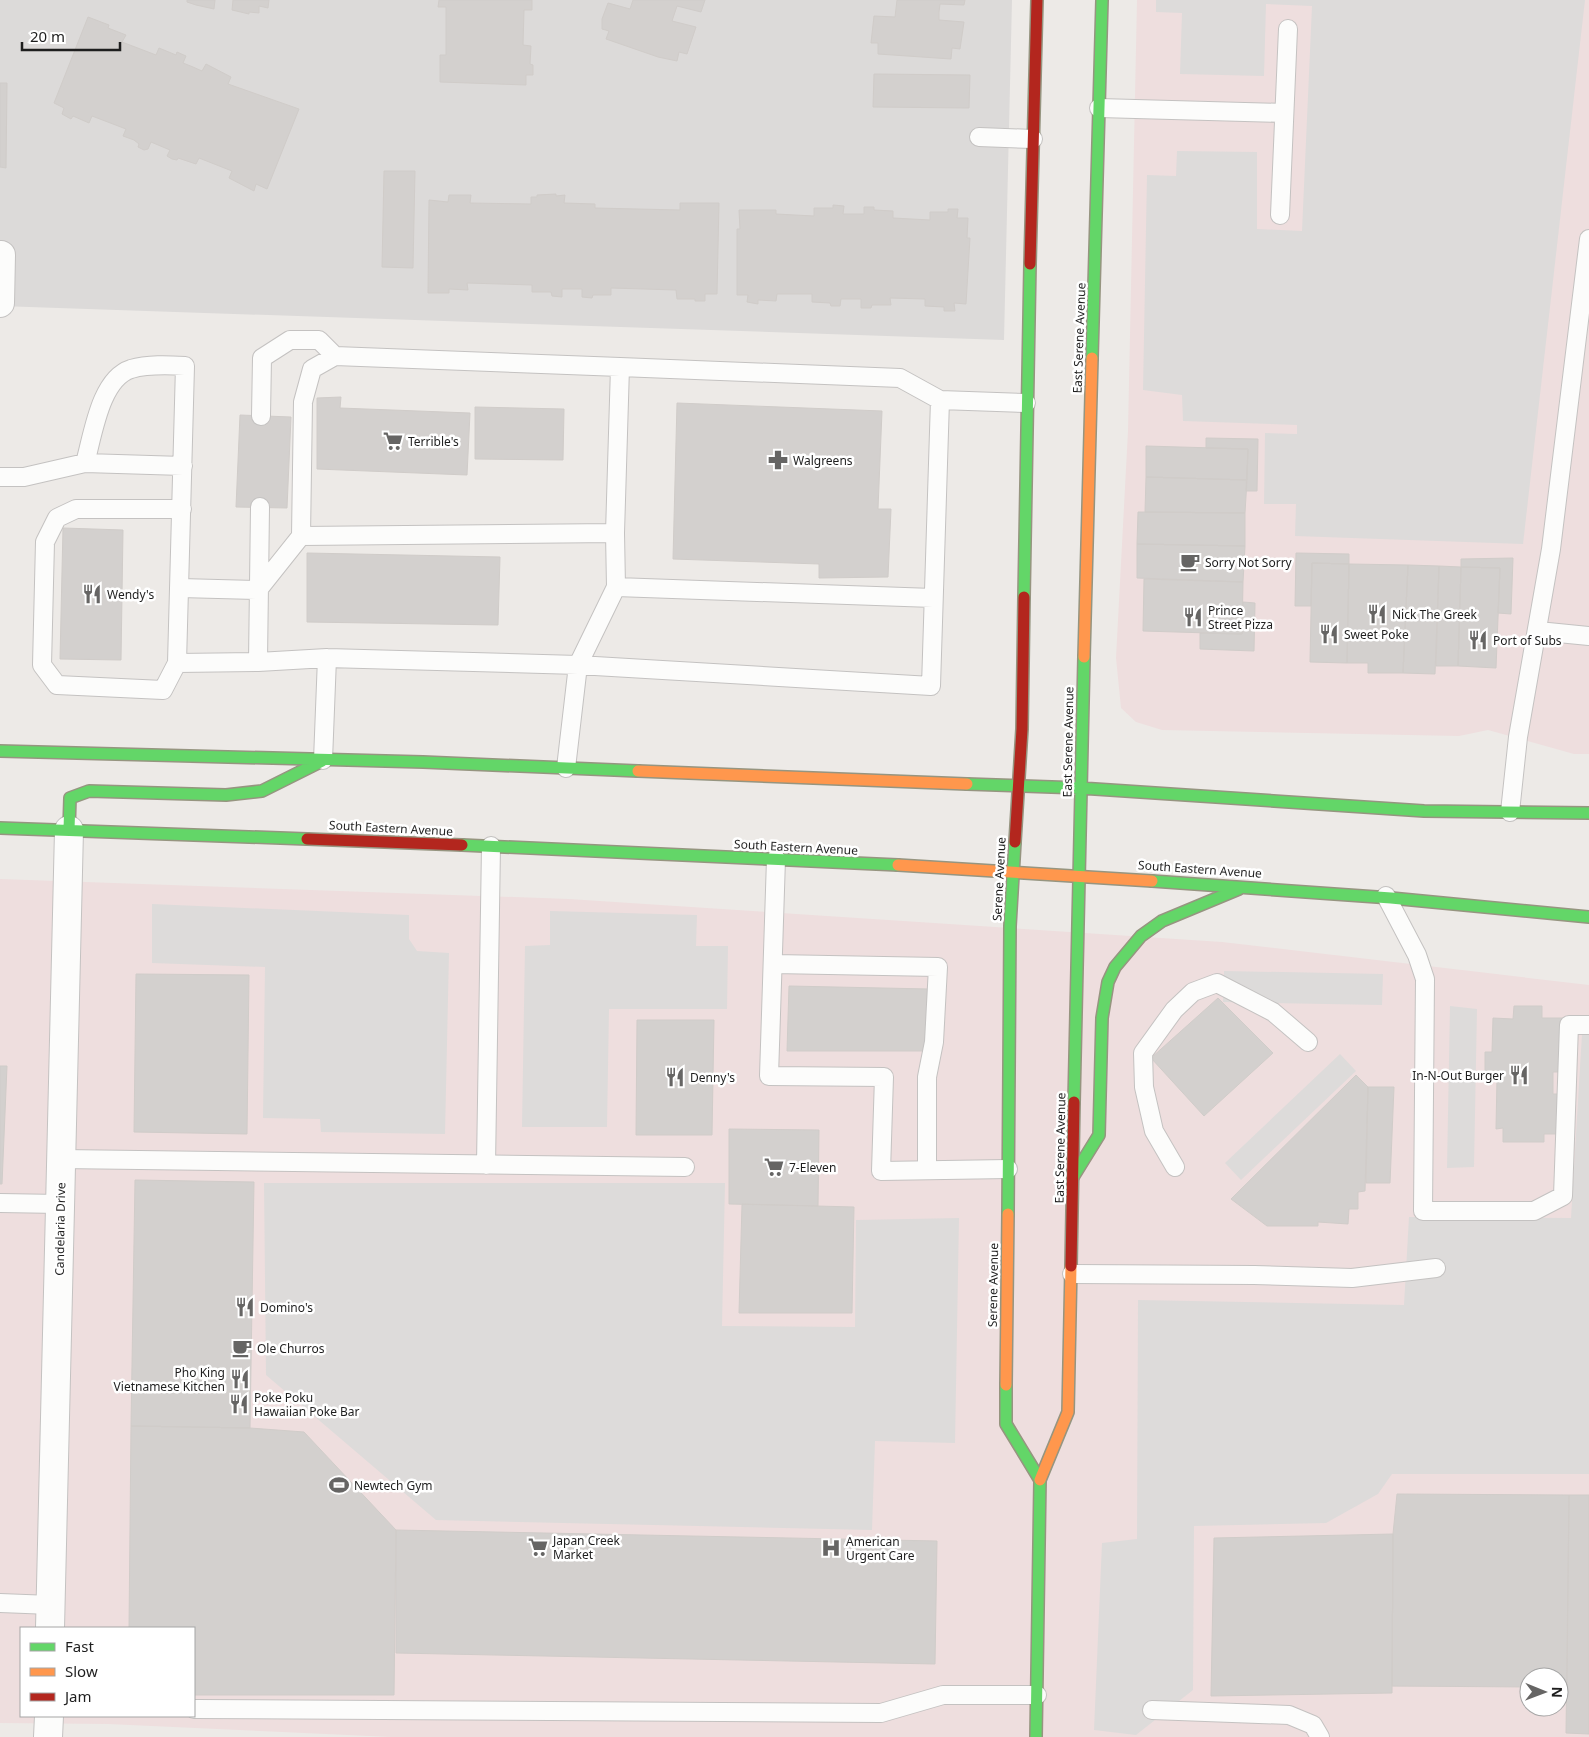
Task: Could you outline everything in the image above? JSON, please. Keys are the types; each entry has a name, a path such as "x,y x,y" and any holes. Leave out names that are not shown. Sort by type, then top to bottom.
{"main road":[{"path":"1018,786 1022,729 1026,403 1037,0"},
{"name":"East Serene Avenue","path":"1040,1480 1068,1412 1080,788 1102,0"},
{"path":"0,751 566,768 1080,788 1424,811 1589,813"},
{"path":"69,830 70,798 89,791 226,794 262,791 323,760"},
{"name":"Serene Avenue","path":"1018,786 1010,926 1006,1424 1040,1480"},
{"name":"South Eastern Avenue","path":"0,828 490,846 1013,871 1386,896 1589,916"},
{"path":"1073,1177 1098,1136 1102,1018 1108,982 1115,967 1141,936 1162,921 1185,910 1249,886"},
{"path":"1036,1737 1040,1480"}],"street":[{"path":"0,303 1,255"},
{"name":"Candelaria Drive","path":"51,1617 69,830"},
{"path":"48,1737 49,1717"}],"lane":[{"path":"1280,216 1288,29"},
{"path":"1099,108 1284,113"},
{"path":"980,137 1033,139"},
{"path":"1510,812 1518,737 1538,631 1554,529 1589,239"},
{"path":"261,416 262,358 290,340 319,340 335,356"},
{"path":"258,590 301,536 303,402 312,369 335,356 900,378 940,400 1026,403"},
{"path":"86,463 108,386 130,370 161,365 185,366 183,466 182,509 180,588 177,663 162,690 56,685 42,665 45,542 57,518 76,509 182,509"},
{"path":"566,768 578,665 616,587 615,533 620,368"},
{"path":"177,663 258,662 327,658 578,665 931,686 940,400"},
{"path":"0,477 24,477 86,463 183,466"},
{"path":"258,662 260,508"},
{"path":"301,536 615,533"},
{"path":"616,587 933,598"},
{"path":"180,588 258,590"},
{"path":"1538,631 1589,636"},
{"path":"323,760 327,658"},
{"path":"486,1164 490,846"},
{"path":"776,859 769,1076 884,1077 882,1170 1008,1169"},
{"path":"1386,896 1417,954 1425,979 1422,1211 1534,1211 1563,1196 1569,1025 1589,1025"},
{"path":"774,964 938,967 934,1042 927,1077 927,1170"},
{"path":"1175,1167 1154,1131 1144,1087 1143,1053 1174,1010 1193,992 1216,983 1273,1012 1308,1042"},
{"path":"61,1159 685,1167"},
{"path":"0,1203 60,1204"},
{"path":"1072,1274 1352,1278 1436,1268"},
{"path":"0,1603 51,1617"},
{"path":"195,1709 881,1713 943,1695 1037,1695"},
{"path":"1152,1710 1289,1716 1313,1725 1320,1737"}],"shaded area":[{"path":"0,0 1012,0 1004,340 0,306"},
{"path":"1137,0 1589,0 1589,754 1574,754 1488,730 1459,736 1162,730 1136,722 1121,708 1116,658 1128,431"},
{"path":"1156,0 1585,0 1523,544 1295,536 1296,504 1264,504 1265,433 1297,434 1297,425 1183,421 1182,395 1143,390 1147,175 1176,176 1177,151 1257,152 1257,229 1302,231 1312,6 1266,4 1264,76 1180,74 1182,13 1156,12"},
{"path":"0,879 569,899 1222,942 1589,985 1589,1737 391,1737 108,1724 0,1723"},
{"path":"152,904 409,915 409,939 417,951 449,953 445,1134 321,1132 320,1119 263,1118 265,967 152,963"},
{"path":"550,911 697,915 696,946 728,946 727,1009 609,1009 607,1127 522,1127 525,946 550,945"},
{"path":"1224,971 1383,974 1382,1005 1223,1002"},
{"path":"1450,1006 1477,1009 1474,1167 1447,1168"},
{"path":"1582,1034 1589,1034 1589,1474 1392,1474 1378,1494 1326,1523 1194,1526 1193,1690 1136,1735 1094,1730 1102,1543 1137,1539 1138,1300 1404,1305 1409,1217 1571,1218"},
{"path":"1340,1054 1356,1071 1241,1180 1225,1163"},
{"path":"264,1183 725,1183 722,1326 855,1327 856,1220 959,1218 955,1443 875,1441 872,1530 436,1520 266,1375"}],"building":[{"path":"187,0 215,0 214,9 187,2"},
{"path":"233,0 269,0 268,8 259,6 259,13 249,12 249,14 232,10"},
{"path":"439,0 532,0 532,10 524,10 523,45 531,46 530,64 533,65 533,75 526,75 526,85 440,82 440,55 446,55 446,7 438,7"},
{"path":"633,0 705,0 701,12 677,6 672,21 696,27 687,54 679,52 677,61 658,57 606,39 609,31 602,29 602,19 608,3 630,9"},
{"path":"897,0 965,0 964,5 940,4 939,20 964,22 960,49 952,48 951,59 878,54 878,43 871,43 874,16 895,17"},
{"path":"88,17 109,25 108,28 126,35 122,42 156,55 159,48 176,55 177,52 186,56 183,63 202,71 206,64 231,77 228,84 299,109 267,189 256,184 254,191 229,178 232,171 199,158 196,164 178,158 177,160 172,159 167,156 170,150 151,142 148,149 144,150 138,147 139,144 134,140 123,136 126,129 92,116 89,123 73,116 71,119 62,114 64,108 54,103"},
{"path":"874,74 970,75 969,108 873,107"},
{"path":"0,83 7,83 6,168 0,167"},
{"path":"384,171 415,171 413,268 382,267"},
{"path":"556,194 556,196 565,195 564,203 595,204 595,208 680,210 680,203 719,203 717,294 705,294 705,301 695,301 695,299 677,299 676,290 611,288 611,295 593,295 592,298 582,297 582,289 562,289 562,297 552,296 551,292 532,292 532,285 467,283 468,290 449,289 449,293 428,293 429,200 448,202 449,195 471,195 470,203 531,204 531,197"},
{"path":"833,205 844,206 843,214 864,214 864,207 874,207 874,210 893,211 893,218 930,220 930,212 948,212 948,209 958,209 957,218 968,218 967,238 970,238 966,304 954,303 955,311 944,311 944,307 925,306 925,299 890,298 891,305 872,305 871,308 861,308 861,299 841,299 840,306 831,306 830,303 812,302 812,294 777,294 776,301 758,300 758,304 747,302 748,295 737,295 737,229 740,229 739,210 776,210 776,214 814,216 814,208 833,208"},
{"name":"Terrible's","path":"341,397 340,408 470,413 467,475 317,469 317,398"},
{"name":"Walgreens","path":"677,403 882,411 878,509 891,509 888,577 819,578 819,564 673,559"},
{"path":"475,407 564,409 563,460 475,459"},
{"path":"240,415 291,417 287,508 236,507"},
{"path":"1206,438 1258,439 1257,491 1246,491 1248,449 1206,448"},
{"path":"1146,446 1248,449 1247,480 1146,477"},
{"path":"1146,477 1247,480 1245,513 1145,512"},
{"path":"1138,512 1245,513 1245,546 1137,544"},
{"name":"Wendy's","path":"63,528 123,530 121,660 60,659"},
{"name":"Sorry Not Sorry","path":"1137,544 1245,546 1243,582 1137,578"},
{"path":"307,553 500,557 498,625 307,622"},
{"path":"1296,553 1349,554 1349,564 1312,563 1311,606 1295,606"},
{"path":"1513,558 1511,614 1498,613 1500,568 1461,567 1461,559"},
{"name":"Sweet Poke","path":"1312,563 1349,564 1347,663 1310,662"},
{"name":"Nick The Greek","path":"1349,564 1408,565 1403,673 1368,673 1368,663 1347,663"},
{"path":"1408,565 1439,566 1435,674 1403,673"},
{"path":"1439,566 1461,567 1458,666 1436,666"},
{"name":"Port of Subs","path":"1461,567 1500,568 1496,668 1458,666"},
{"name":"Prince Street Pizza","path":"1144,579 1243,582 1242,634 1143,631"},
{"path":"1243,602 1255,603 1254,651 1200,649 1200,633 1242,634"},
{"path":"136,974 249,975 247,1134 134,1132"},
{"path":"789,986 929,989 928,1051 787,1051"},
{"path":"1218,998 1273,1053 1204,1116 1151,1058"},
{"name":"In-N-Out Burger","path":"1514,1006 1542,1006 1542,1018 1562,1018 1562,1072 1553,1072 1553,1094 1558,1094 1558,1134 1544,1134 1544,1142 1503,1142 1503,1128 1496,1129 1497,1078 1485,1078 1485,1052 1492,1052 1493,1018 1513,1019"},
{"name":"Denny's","path":"637,1020 714,1020 712,1135 636,1135"},
{"path":"0,1066 7,1066 2,1184 0,1184"},
{"path":"1356,1075 1368,1087 1365,1191 1358,1192 1358,1209 1349,1209 1348,1224 1318,1222 1318,1226 1267,1226 1231,1199"},
{"path":"1368,1087 1394,1087 1390,1183 1366,1183"},
{"name":"7-Eleven","path":"729,1129 819,1130 818,1206 729,1204"},
{"path":"135,1180 254,1182 250,1428 131,1426"},
{"path":"742,1204 854,1207 852,1313 739,1313"},
{"path":"131,1426 250,1428 304,1432 396,1530 394,1695 195,1695 195,1627 129,1627"},
{"path":"1397,1494 1569,1495 1567,1667 1519,1667 1519,1687 1392,1686 1393,1534"},
{"path":"1569,1495 1589,1495 1589,1734 1566,1733 1566,1717 1569,1717 1569,1667 1567,1667"},
{"path":"396,1530 937,1541 935,1664 396,1653"},
{"path":"1393,1534 1392,1693 1211,1696 1214,1538"}],"traffic: fast":[{"path":"1092,358 1102,0"},
{"path":"1024,597 1030,264"},
{"path":"1074,1102 1084,657"},
{"path":"0,751 423,762 638,771"},
{"path":"69,830 70,798 89,791 226,795 262,791 322,761"},
{"path":"967,784 1080,788 1424,811 1589,813"},
{"path":"0,828 307,839"},
{"path":"1008,1214 1010,926 1015,842"},
{"path":"462,845 898,865"},
{"path":"1152,881 1391,898 1589,917"},
{"path":"1073,1177 1099,1135 1102,1018 1108,982 1115,967 1141,936 1162,921 1239,889"},
{"path":"1006,1385 1006,1424 1040,1480 1036,1737"}],"traffic: slow":[{"path":"1084,657 1092,358"},
{"path":"638,771 967,784"},
{"path":"898,865 1152,881"},
{"path":"1006,1385 1008,1214"},
{"path":"1040,1480 1068,1412 1071,1266"}],"traffic: jam":[{"path":"1030,264 1037,0"},
{"path":"1015,842 1022,729 1024,597"},
{"path":"307,839 462,845"},
{"path":"1071,1266 1074,1102"}],"place":[{"name":"Terrible's","path":"393,441"},
{"name":"Walgreens","path":"778,460"},
{"name":"Sorry Not Sorry","path":"1190,562"},
{"name":"Wendy's","path":"92,594"},
{"name":"Nick The Greek","path":"1377,614"},
{"name":"Prince Street Pizza","path":"1193,617"},
{"name":"Sweet Poke","path":"1329,634"},
{"name":"Port of Subs","path":"1478,640"},
{"name":"In-N-Out Burger","path":"1519,1075"},
{"name":"Denny's","path":"675,1077"},
{"name":"7-Eleven","path":"774,1167"},
{"name":"Domino's","path":"245,1307"},
{"name":"Ole Churros","path":"242,1348"},
{"name":"Pho King Vietnamese Kitchen","path":"240,1379"},
{"name":"Poke Poku Hawaiian Poke Bar","path":"239,1404"},
{"name":"Newtech Gym","path":"339,1485"},
{"name":"Japan Creek Market","path":"538,1547"},
{"name":"American Urgent Care","path":"831,1548"}]}
